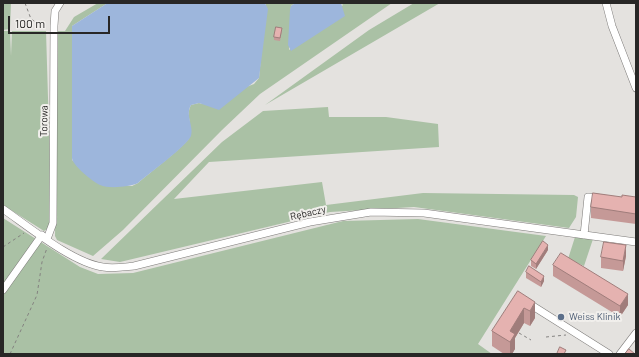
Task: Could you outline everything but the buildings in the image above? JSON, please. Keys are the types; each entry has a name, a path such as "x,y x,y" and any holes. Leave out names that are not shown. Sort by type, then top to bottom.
{"street":[{"name":"Torowa","path":"3,290 45,239 53,223 54,32 55,11 60,3"},
{"path":"606,3 612,26 636,88"},
{"path":"584,235 588,196 609,199"},
{"name":"Rębaczy","path":"3,209 45,239 89,264 104,268 134,266 310,222 371,212 424,213 636,242"},
{"path":"522,300 610,354"},
{"path":"620,354 636,333"}],"path":[{"path":"25,3 31,19 45,29 54,32"},
{"path":"3,247 31,228"},
{"path":"10,354 37,295 42,262 46,252 45,239"},
{"path":"518,332 532,340"},
{"path":"546,337 575,333"}],"green space":[{"path":"3,3 11,3 10,29 3,30"},
{"path":"98,3 122,3 106,4 72,26 72,160 107,186 132,186 138,183 181,147 189,138 191,130 189,109 191,105 199,103 202,104 254,84 259,78 265,3 295,3 291,6 289,50 343,5 341,3 392,3 260,94 222,130 123,230 93,256 57,240 55,236 58,31 65,31 74,17"},
{"path":"414,3 440,3 265,105 369,30"},
{"path":"3,31 10,31 11,56 12,31 46,31 51,221 47,229 44,231 3,205"},
{"path":"328,107 329,117 386,117 438,124 439,147 209,162 174,199 322,182 326,205 423,193 574,195 578,197 576,217 569,228 414,207 330,212 120,262 101,259 222,142 263,111"},
{"path":"3,218 80,267 98,274 133,273 343,221 418,219 546,236 478,344 492,354 3,354"},
{"path":"575,237 593,239 584,266 568,259"}],"water":[{"path":"265,3 268,9 259,78 219,110 199,103 191,105 189,109 189,117 192,132 191,136 188,141 175,153 138,183 124,186 108,187 100,185 88,177 75,165 72,158 72,26 106,4"},
{"path":"295,3 341,3 345,16 291,51 288,45 290,10 291,6"}],"place":[{"name":"Weiss Klinik","path":"561,317"}]}
